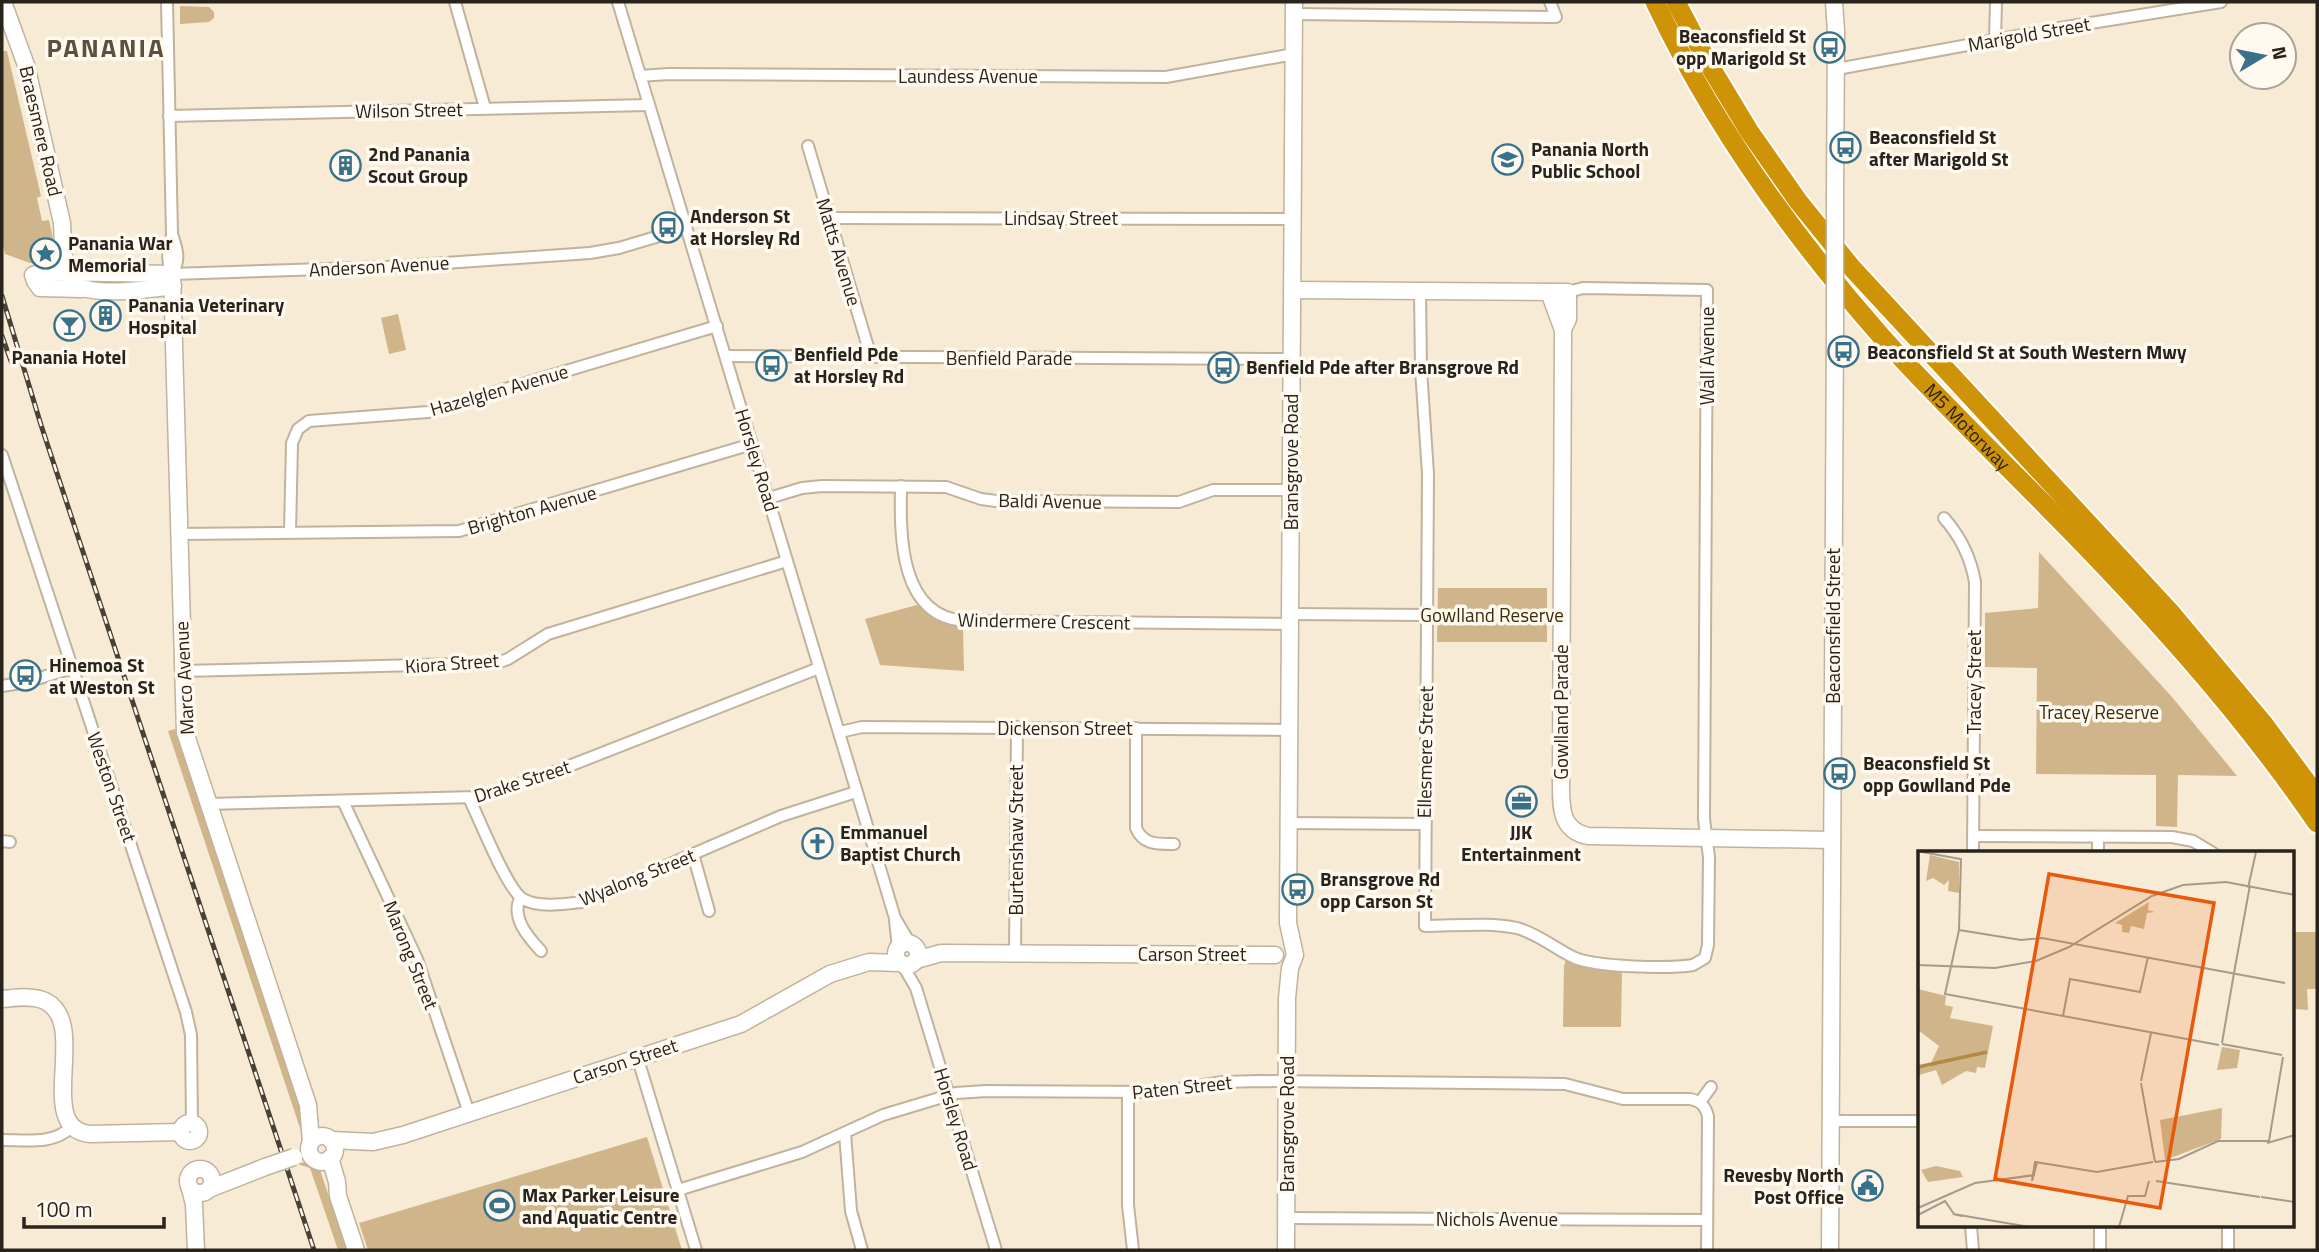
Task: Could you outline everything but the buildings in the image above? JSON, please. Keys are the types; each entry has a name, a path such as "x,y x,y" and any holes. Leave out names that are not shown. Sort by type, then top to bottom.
{"highway":[{"name":"M5 Motorway","path":"1655,2 1725,129 1806,244 1898,354 2200,670 2259,742 2317,823"},
{"name":"M5 Motorway","path":"1676,2 1708,63 1749,131 1798,201 1852,268 2172,614 2263,723 2317,796"}],"street":[{"name":"Braesmere Road","path":"2,2 26,65 62,223 73,248 74,277"},
{"name":"Marco Avenue","path":"167,2 172,234 178,252 178,264 166,280 186,737 308,1105 319,1151 337,1182 338,1196 356,1250"},
{"path":"455,2 485,108"},
{"name":"Horsley Road","path":"618,2 996,1250"},
{"path":"1295,8 1556,17 1549,2"},
{"name":"Beaconsfield Street","path":"1830,1250 1837,69 1833,2"},
{"path":"1995,40 1996,2"},
{"name":"Marigold Street","path":"1837,69 2221,2"},
{"name":"Bransgrove Road","path":"1286,1250 1287,998 1283,955 1288,923 1290,823 1295,8"},
{"name":"Laundess Avenue","path":"640,76 1166,77 1294,54"},
{"name":"Wilson Street","path":"169,116 648,105"},
{"name":"Matts Avenue","path":"808,146 871,357"},
{"name":"Lindsay Street","path":"829,218 1292,219"},
{"name":"Anderson Avenue","path":"74,277 93,291 166,280 590,253 610,250 686,228"},
{"name":"Wall Avenue","path":"1292,290 1707,290 1704,819 1707,838"},
{"name":"Ellesmere Street","path":"1420,290 1420,369 1428,462 1425,926 1499,926 1519,929 1577,959 1597,964 1686,966 1703,960"},
{"name":"Gowlland Parade","path":"1549,292 1563,330 1563,818 1572,830 1588,836 1832,840"},
{"name":"Gowlland Parade","path":"1563,330 1568,319 1568,292"},
{"name":"Hazelglen Avenue","path":"290,532 292,443 298,429 309,421 428,412 717,326"},
{"name":"Benfield Parade","path":"726,356 1292,359"},
{"name":"Brighton Avenue","path":"178,534 465,530 752,444"},
{"name":"Weston Street","path":"2,455 187,1017 191,1035 192,1160 201,1181 197,1242"},
{"name":"Windermere Crescent","path":"901,486 901,542 914,586 924,603 947,618 964,621 1290,619 1427,615"},
{"name":"Baldi Avenue","path":"769,498 812,487 946,487 981,499 1010,501 1179,502 1213,490 1290,490"},
{"path":"2,499 14,493"},
{"name":"Tracey Street","path":"1944,518 1961,541 1975,582 1973,851"},
{"name":"Kiora Street","path":"183,671 497,663 558,631 787,561"},
{"path":"2,686 36,680 72,668"},
{"name":"Drake Street","path":"207,804 469,798 541,777 819,668"},
{"name":"Dickenson Street","path":"840,732 862,727 1290,730"},
{"name":"Burtenshaw Street","path":"1016,953 1017,727"},
{"path":"1136,728 1136,828 1148,841 1174,844"},
{"name":"Wyalong Street","path":"520,898 540,904 582,902 781,816 856,792"},
{"path":"469,798 512,889 520,898 517,910 520,921 528,937 541,951"},
{"name":"Marong Street","path":"343,801 417,959 469,1113"},
{"path":"1290,823 1425,824"},
{"path":"1973,836 2182,838 2203,845 2210,851"},
{"path":"2098,837 2098,851"},
{"path":"1707,838 1708,945 1703,960 1711,969"},
{"path":"693,854 709,911"},
{"name":"Carson Street","path":"201,1181 242,1175 319,1151 403,1135 747,1021 822,978 869,962 906,955 941,953 1283,955"},
{"path":"2,999 40,999 54,1007 64,1035 65,1111 71,1126 77,1131 90,1134 190,1134"},
{"path":"2,1005 34,1005 44,1008 54,1024 63,1065"},
{"path":"637,1056 696,1250"},
{"name":"Paten Street","path":"678,1190 802,1152 890,1113 949,1095 986,1091 1128,1093 1170,1091 1232,1082 1287,1081 1565,1084 1623,1098 1690,1099 1700,1102"},
{"path":"1707,1250 1708,1116 1700,1102 1711,1087"},
{"path":"1128,1093 1128,1205 1133,1250"},
{"path":"1830,1121 1918,1121"},
{"path":"2,1140 54,1139 64,1135 71,1126"},
{"path":"845,1133 851,1212 862,1250"},
{"name":"Nichols Avenue","path":"1287,1218 1707,1220"},
{"path":"1971,1228 1973,1250"},
{"path":"2100,1228 2100,1250"},
{"path":"2228,1228 2228,1250"}],"green space":[{"path":"180,6 209,7 214,12 214,18 209,22 180,24"},
{"path":"2,51 7,51 41,196 37,198 42,221 49,220 58,262 30,263 5,254 2,241"},
{"path":"398,314 406,350 389,354 381,318"},
{"name":"Tracey Reserve","path":"2039,552 2172,697 2237,776 2178,775 2177,827 2156,826 2156,775 2036,774 2037,668 1985,667 1985,613 2038,608"},
{"name":"Gowlland Reserve","path":"1438,588 1547,588 1547,642 1437,642"},
{"path":"917,605 938,621 963,627 964,671 880,665 865,619"},
{"path":"175,729 296,1092 307,1129 301,1131 168,731"},
{"path":"2294,932 2317,932 2317,989 2307,989 2308,1010 2295,1009"},
{"path":"1566,960 1588,968 1622,971 1621,1027 1563,1027"},
{"path":"647,1137 682,1250 368,1250 359,1223"},
{"path":"309,1161 320,1170 347,1250 338,1250 310,1168 297,1164"}],"railway":[{"path":"2,296 41,425 314,1250"},
{"path":"2,336 12,364"}],"place":[{"name":"Beaconsfield St opp Marigold St","path":"1829,47"},
{"name":"Beaconsfield St after Marigold St","path":"1846,148"},
{"name":"Panania North Public School","path":"1508,160"},
{"name":"2nd Panania Scout Group","path":"345,165"},
{"name":"Anderson St at Horsley Rd","path":"667,227"},
{"name":"Panania War Memorial","path":"45,254"},
{"name":"Panania Veterinary Hospital","path":"105,316"},
{"name":"Panania Hotel","path":"69,326"},
{"name":"Beaconsfield St at South Western Mwy","path":"1844,352"},
{"name":"Benfield Pde at Horsley Rd","path":"771,365"},
{"name":"Benfield Pde after Bransgrove Rd","path":"1223,367"},
{"name":"Hinemoa St at Weston St","path":"26,676"},
{"name":"Beaconsfield St opp Gowlland Pde","path":"1840,774"},
{"name":"JJK Entertainment","path":"1521,801"},
{"name":"Emmanuel Baptist Church","path":"817,843"},
{"name":"Bransgrove Rd opp Carson St","path":"1297,890"},
{"name":"Revesby North Post Office","path":"1867,1186"},
{"name":"Max Parker Leisure and Aquatic Centre","path":"499,1206"}],"district":[{"name":"PANANIA","path":"106,48"}]}
